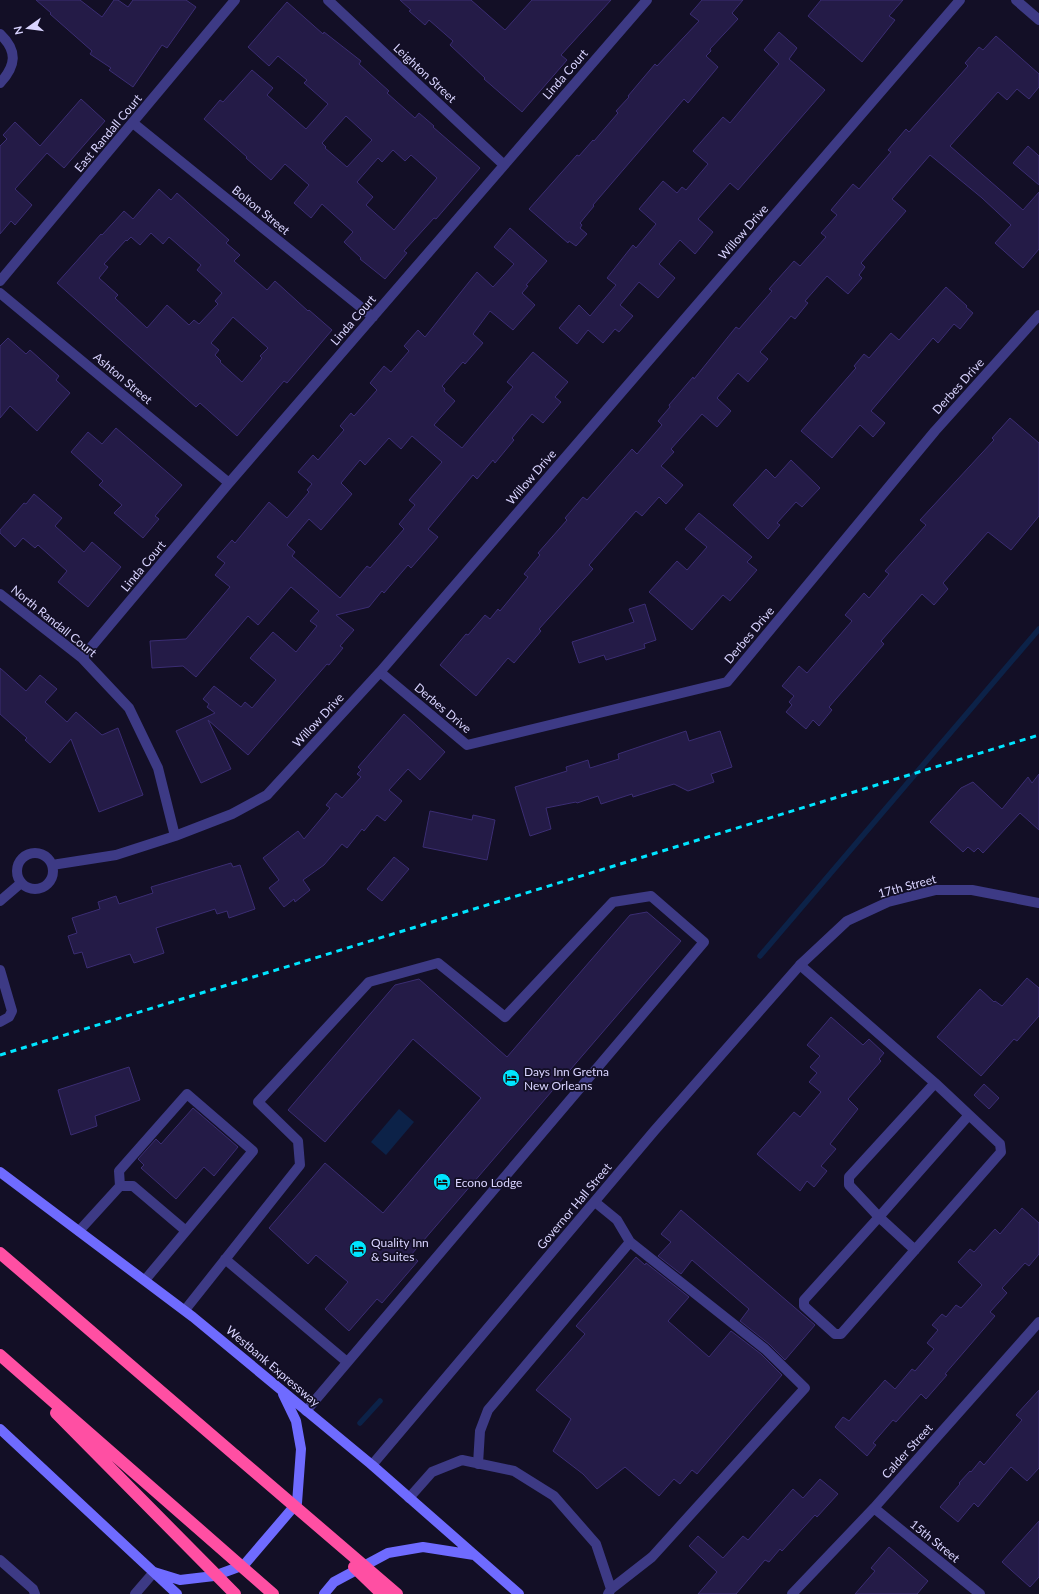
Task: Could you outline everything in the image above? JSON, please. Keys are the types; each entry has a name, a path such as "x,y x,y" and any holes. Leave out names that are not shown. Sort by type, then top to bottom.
{"highway":[{"path":"0,1253 396,1594"},
{"path":"0,1356 235,1594"},
{"path":"0,1356 273,1594"},
{"path":"236,1456 382,1594"}],"main road":[{"name":"Westbank Expressway","path":"0,1172 184,1310 372,1465 518,1594"},
{"path":"154,1572 180,1580 214,1576 244,1565 297,1503 301,1449 296,1421 282,1391"},
{"path":"0,1429 177,1594"},
{"path":"324,1594 334,1582 388,1552 423,1547 474,1555"}],"street":[{"name":"East Randall Court","path":"0,281 235,0"},
{"name":"Leighton Street","path":"328,0 504,165"},
{"name":"Linda Court","path":"82,658 229,483 647,0"},
{"name":"Willow Drive","path":"52,865 116,855 175,836 232,814 267,795 380,672 960,0"},
{"path":"1016,0 1039,20"},
{"path":"0,34 5,39 14,57 10,73 0,83"},
{"name":"Bolton Street","path":"133,123 373,317"},
{"name":"Ashton Street","path":"0,293 229,483"},
{"name":"Derbes Drive","path":"380,672 467,745 727,682 935,431 1039,315"},
{"name":"North Randall Court","path":"0,594 82,658 129,708 158,768 175,836"},
{"path":"40,853 45,856 52,865 52,877 44,887 32,889 21,883 16,872 17,866 23,856 28,854 40,853"},
{"path":"0,901 21,883"},
{"name":"17th Street","path":"800,965 847,921 888,902 936,890 972,890 1039,903"},
{"path":"184,1310 300,1165 298,1141 258,1102 369,982 438,963 505,1018 614,902 650,896 704,942 306,1411"},
{"path":"800,965 935,1083 1000,1144 1001,1152 841,1334 835,1334 804,1306 804,1300 969,1115"},
{"name":"Governor Hall Street","path":"372,1465 595,1202 800,965"},
{"path":"0,970 12,1011 9,1017 0,1022"},
{"path":"915,1250 879,1217 849,1185 849,1177 935,1083"},
{"path":"79,1231 120,1186 119,1171 187,1094 253,1151 144,1280"},
{"path":"120,1186 132,1186 186,1231"},
{"path":"408,1498 432,1472 462,1460 514,1471 554,1496 596,1544 610,1592 652,1556 805,1388 759,1344 630,1242 617,1220 595,1202"},
{"path":"478,1464 480,1431 488,1410 630,1242"},
{"path":"225,1259 347,1362"},
{"name":"Calder Street","path":"792,1594 874,1508 1039,1322"},
{"name":"15th Street","path":"874,1508 980,1594"},
{"path":"0,1560 33,1589 34,1594"},
{"path":"135,1594 154,1572"}],"water":[{"path":"399,1109 414,1122 386,1155 371,1142"}],"building":[{"path":"36,0 80,0 102,17 114,0 118,0 128,7 133,0 186,0 196,7 167,48 162,45 133,87 109,70 111,68 90,54 92,51"},
{"path":"400,0 471,0 505,30 532,0 611,0 561,55 567,60 522,112 484,79 485,78 450,45 453,41 429,20 425,25 409,11 411,10"},
{"path":"702,0 743,0 732,13 738,19 710,49 711,51 706,56 718,67 688,103 684,99 593,205 594,206 580,223 582,225 580,228 587,234 576,246 569,241 568,243 529,209 577,155 579,156 593,140 594,141 618,113 616,111 655,64 657,66 699,21 690,14"},
{"path":"821,0 903,0 889,16 895,20 862,62 808,16"},
{"path":"287,2 323,34 324,32 361,61 359,64 389,91 387,93 415,118 419,113 480,168 436,219 434,218 404,251 407,253 385,279 360,259 361,258 344,242 353,232 322,204 311,218 294,203 309,185 285,164 271,180 204,119 220,100 223,102 252,70 273,88 267,95 306,129 328,104 304,83 307,80 278,56 269,66 248,47","holes":["346,116 372,140 347,167 325,148 326,147 322,143","393,150 405,161 411,155 437,178 394,230 366,205 373,197 357,182 378,158 382,162"]},
{"path":"779,32 797,48 789,59 825,90 738,190 730,183 698,219 713,232 695,254 680,240 659,264 675,278 658,298 639,282 620,305 633,316 619,332 615,329 603,343 588,330 577,344 559,328 579,305 590,316 616,285 607,278 633,245 636,248 656,224 639,209 663,181 677,193 682,187 686,190 708,164 693,151 723,117 730,123 779,64 764,50"},
{"path":"996,36 1039,74 1039,87 1029,99 1017,89 1007,100 998,92 950,146 1023,210 1039,192 1039,249 1023,268 995,243 1011,225 982,198 930,155 892,199 906,211 861,263 865,267 859,275 862,278 848,294 827,276 805,301 808,303 795,319 791,316 760,352 768,359 748,382 738,373 717,398 731,411 717,427 702,414 671,449 674,452 661,466 683,485 666,504 659,497 642,516 636,511 589,565 593,569 539,629 541,631 514,663 508,658 476,696 440,665 466,634 468,635 485,615 490,619 498,609 500,611 528,577 524,574 540,555 538,553 567,520 565,518 583,497 587,500 632,449 637,454 662,425 658,421 670,407 669,405 693,377 694,379 736,327 739,329 772,291 769,289 794,261 800,266 826,237 821,233 837,215 831,210 853,184 859,189 891,152 888,150 906,129 909,132 968,66 965,63 979,47 983,50"},
{"path":"81,99 105,121 64,168 47,153 15,189 32,205 15,225 11,221 0,234 0,146 7,139 3,135 15,122 40,146"},
{"path":"1028,146 1039,156 1039,185 1013,163"},
{"path":"159,189 171,200 177,193 229,240 226,243 240,255 234,261 267,290 275,281 308,311 309,310 332,330 287,383 284,381 237,436 200,403 196,407 57,283 124,211 133,219","holes":["151,233 163,244 169,237 201,265 197,270 222,293 215,301 218,304 199,324 194,320 189,325 167,305 147,328 115,298 118,295 99,278 108,267 104,264 126,240 127,241 131,237 140,245","233,317 268,348 260,356 262,358 242,382 220,362 221,361 215,355 219,350 211,343"]},
{"path":"510,228 547,261 526,285 528,286 522,293 535,305 513,330 490,311 473,334 483,343 465,364 463,362 442,386 445,389 444,391 455,401 434,425 462,448 513,387 507,382 533,352 568,382 555,397 561,402 543,423 532,414 512,438 514,440 495,463 493,460 477,479 473,475 428,529 438,537 411,568 408,565 384,593 382,591 369,607 336,615 354,630 340,646 343,648 329,665 327,664 248,755 208,720 231,769 201,783 176,731 215,713 207,707 209,704 203,699 214,686 241,707 245,702 252,708 276,680 250,658 273,632 296,652 317,626 310,621 319,611 291,587 258,625 248,616 196,677 183,666 152,668 150,641 186,639 230,587 215,575 225,563 217,557 232,540 235,543 269,502 287,518 309,492 307,490 312,484 298,472 313,455 318,460 344,430 340,426 351,413 354,416 377,390 370,383 384,366 391,372 409,351 404,346 418,330 425,337 477,272 493,287 514,264 494,247","holes":["412,436 442,462 409,500 415,505 399,524 404,529 370,568 367,566 340,598 292,556 295,552 287,545 309,519 321,530 352,494 341,483 360,460 365,465 389,438 401,449"]},
{"path":"946,287 973,313 960,329 954,324 938,343 933,338 871,411 885,423 873,437 860,425 832,458 801,431 856,368 854,366 864,354 869,358 891,333 899,340"},
{"path":"8,338 26,354 30,350 59,376 56,380 70,393 37,431 10,406 0,418 0,346"},
{"path":"1010,418 1039,443 1039,516 1011,550 988,532 943,583 948,589 934,605 922,594 881,641 884,644 829,707 832,710 819,726 813,720 806,729 786,712 792,705 789,702 794,696 782,686 799,666 807,673 852,621 845,615 864,593 869,598 889,574 885,571 926,525 920,520 994,440 992,438"},
{"path":"116,428 182,485 155,516 159,519 143,538 114,513 122,505 99,485 103,481 71,452 88,432 102,444"},
{"path":"791,460 820,488 802,507 796,502 777,523 780,525 768,539 733,505 766,469 775,478"},
{"path":"34,494 62,518 55,526 84,552 92,542 121,567 88,607 58,582 67,571 38,545 35,548 23,538 15,547 0,533 0,530"},
{"path":"699,513 752,557 747,562 757,570 730,601 723,595 692,630 649,592 677,561 687,570 707,547 685,529"},
{"path":"645,604 656,640 644,644 645,648 606,660 604,655 579,663 572,642 634,622 629,609"},
{"path":"0,668 26,691 40,675 57,689 45,702 67,722 76,712 102,735 118,728 143,795 99,812 71,739 50,763 25,740 27,738 0,714"},
{"path":"404,714 445,752 420,780 408,769 389,790 402,801 385,821 377,815 364,831 362,829 347,848 342,844 324,865 303,880 310,890 295,902 294,899 284,907 269,888 279,880 263,858 298,831 304,839 330,808 326,805 336,793 342,798 361,777 357,774 361,770 358,767"},
{"path":"686,731 689,741 720,731 732,767 711,774 714,782 688,791 674,784 633,797 632,794 601,804 598,796 577,803 546,808 551,829 530,836 515,787 567,771 566,767 588,760 590,768 619,759 618,754"},
{"path":"1039,774 1039,830 1020,813 983,853 978,848 974,852 968,847 963,852 930,822 961,788 973,782 1002,809 1028,777 1032,783"},
{"path":"430,811 472,820 473,815 495,820 487,860 423,847"},
{"path":"394,857 409,869 382,901 367,889"},
{"path":"231,863 233,867 240,865 255,909 229,918 227,911 217,914 215,909 156,928 164,953 134,963 130,954 87,968 82,952 74,954 68,936 77,933 72,918 100,909 98,902 116,896 119,904 153,893 151,887"},
{"name":"Days Inn Gretna New Orleans","path":"647,912 681,941 411,1255 418,1261 382,1303 377,1299 349,1331 325,1309 348,1282 316,1255 308,1264 269,1228 325,1163 383,1213 481,1098 413,1039 325,1142 288,1110 395,985 419,979 507,1057 630,915"},
{"path":"1027,978 1039,988 1039,1016 1017,1041 1014,1039 981,1076 937,1037 980,989 994,1002 995,1001 1002,1006"},
{"path":"831,1017 863,1045 869,1039 884,1053 879,1059 881,1061 848,1099 858,1109 830,1144 836,1149 821,1166 827,1171 814,1187 807,1181 800,1191 757,1154 794,1112 800,1117 821,1092 809,1082 817,1073 810,1067 820,1056 807,1045"},
{"path":"129,1067 140,1100 95,1116 97,1126 71,1135 58,1090"},
{"path":"984,1084 999,1098 989,1109 974,1095"},
{"path":"193,1108 238,1147 214,1176 204,1167 176,1199 141,1168 144,1165 138,1159 156,1139 161,1144"},
{"path":"1022,1208 1039,1223 1039,1254 1029,1266 1025,1263 1002,1288 1007,1293 990,1312 995,1316 945,1374 947,1375 926,1399 921,1394 896,1422 893,1420 873,1443 876,1445 867,1456 835,1427 843,1417 849,1421 885,1380 895,1389 912,1369 915,1371 934,1349 927,1343 938,1330 932,1325 942,1314 946,1317 956,1305 961,1308 982,1285 958,1262 970,1249 974,1252 995,1229 1000,1234"},
{"path":"681,1210 815,1325 785,1360 769,1344 740,1321 749,1309 692,1260 681,1274 658,1256 671,1242 661,1234"},
{"path":"636,1257 645,1265 646,1263 689,1297 668,1321 709,1357 731,1331 761,1354 782,1375 697,1474 692,1470 680,1484 674,1479 659,1496 625,1467 597,1489 583,1474 553,1451 571,1419 536,1390 585,1334 576,1326"},
{"path":"1039,1390 1039,1468 1027,1481 1011,1467 978,1507 974,1503 958,1522 940,1507 960,1484 959,1483 980,1461 984,1465 1022,1420 1016,1415"},
{"path":"820,1479 838,1494 817,1517 815,1515 782,1551 780,1549 769,1562 765,1560 736,1594 698,1594 717,1572 689,1546 698,1536 723,1558 743,1536 748,1540 793,1489 803,1498"},
{"path":"1039,1521 1039,1577 1030,1587 1002,1562"},
{"path":"889,1547 928,1581 917,1594 855,1594 875,1571 871,1568"}],"waterway":[{"path":"760,956 1039,629"},
{"path":"360,1423 380,1401"}],"railway":[{"path":"0,1055 1039,735"}],"place":[{"name":"Days Inn Gretna New Orleans","path":"511,1078"},
{"name":"Econo Lodge","path":"442,1182"},
{"name":"Quality Inn & Suites","path":"358,1249"}]}
